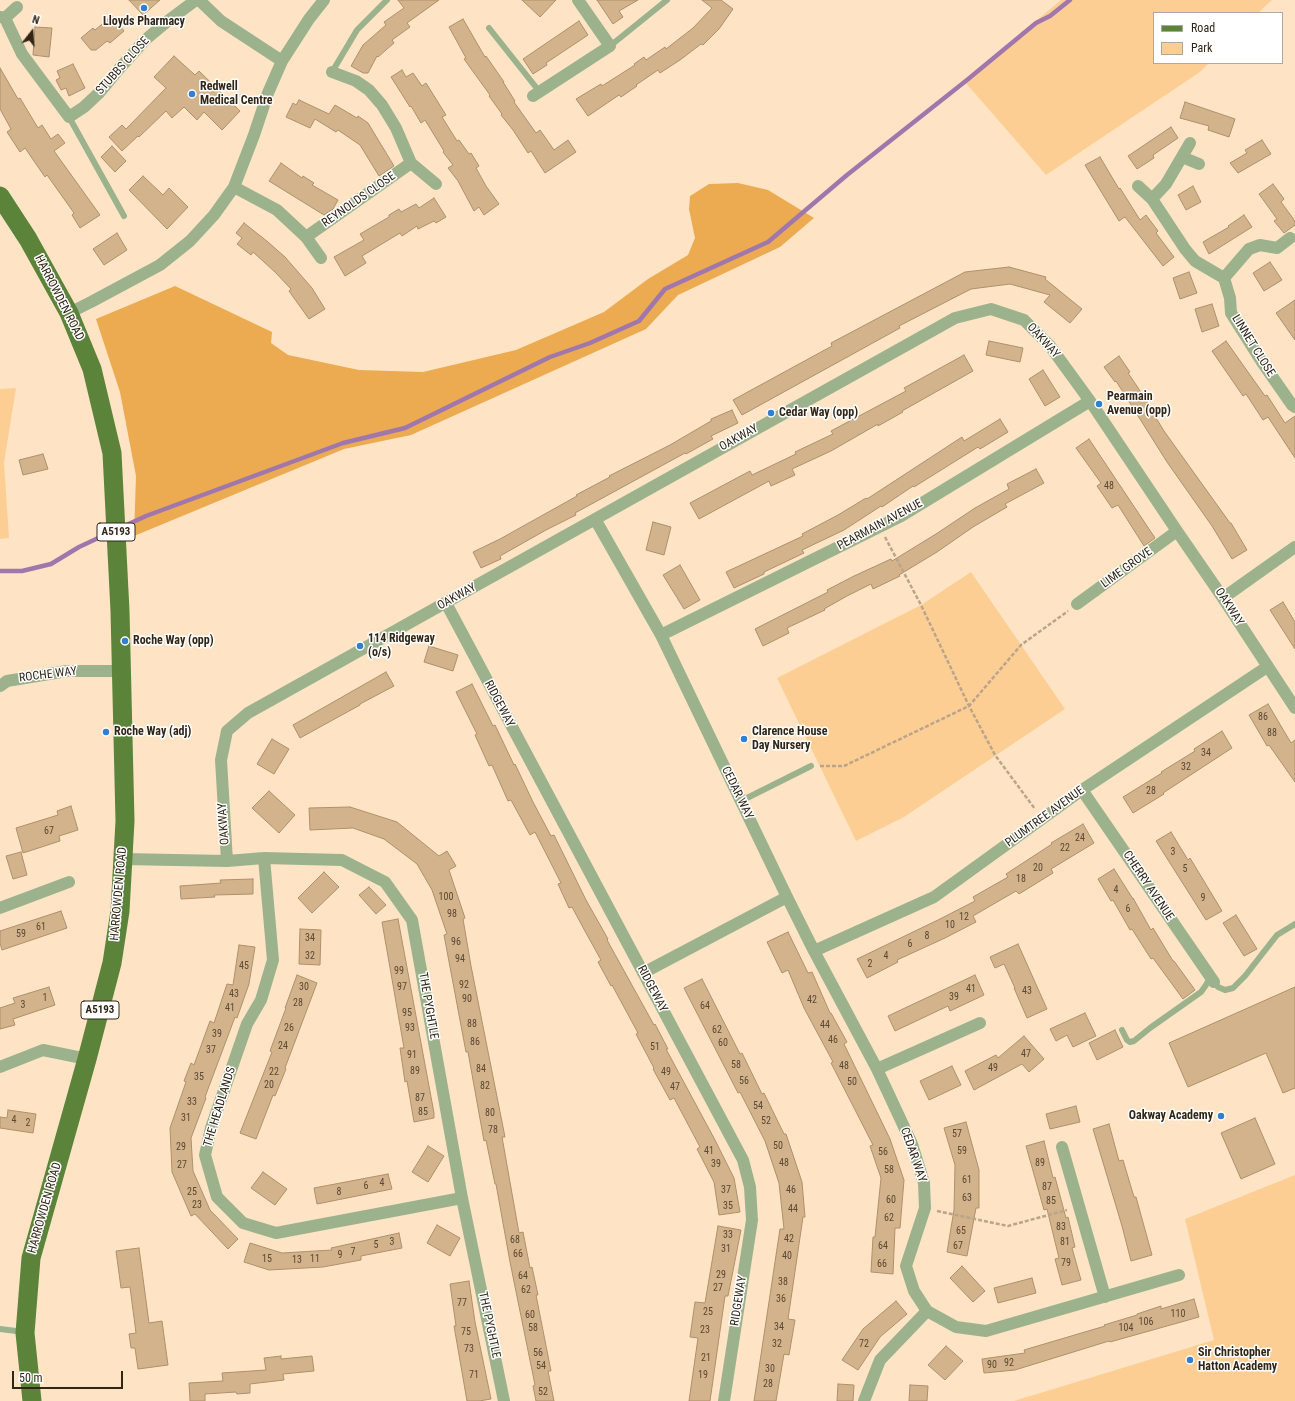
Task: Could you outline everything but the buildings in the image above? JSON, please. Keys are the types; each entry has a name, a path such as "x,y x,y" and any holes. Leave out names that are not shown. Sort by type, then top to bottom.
{"main road":[{"name":"HARROWDEN ROAD","path":"0,196 28,239 69,313 92,369 112,453 122,670 125,820 120,911 112,963 87,1059 31,1258 25,1332 32,1401"}],"street":[{"path":"198,0 221,22 282,61"},
{"name":"STUBBS CLOSE","path":"69,117 84,107 100,92 118,69 145,40 169,20 198,0"},
{"path":"69,313 160,265 190,241 214,216 234,187 268,93 282,61 324,0"},
{"path":"536,94 610,46 578,0"},
{"path":"17,7 2,18 22,54 69,117"},
{"path":"332,72 356,81 369,90 382,104 396,128 411,163 436,184"},
{"path":"1152,199 1166,184 1190,143"},
{"path":"1182,157 1199,164"},
{"name":"REYNOLDS CLOSE","path":"306,237 411,163"},
{"path":"1138,186 1152,199 1185,249 1195,261 1224,278 1249,249 1260,245 1277,248 1290,238"},
{"path":"234,187 277,210 306,237 322,258"},
{"name":"LINNET CLOSE","path":"1224,278 1230,298 1231,313 1262,362 1292,405 1295,407"},
{"name":"OAKWAY","path":"227,861 220,760 227,732 248,713 955,318 991,309 1024,320 1050,346 1090,401 1223,598 1295,708"},
{"name":"PEARMAIN AVENUE","path":"661,635 901,516 1090,401"},
{"name":"CEDAR WAY","path":"595,519 661,635 787,897 814,951 878,1069 912,1144 924,1183 925,1208 906,1266 914,1292 927,1311 956,1327 986,1331 1179,1275"},
{"name":"LIME GROVE","path":"1077,604 1177,531"},
{"path":"1223,598 1295,547"},
{"name":"RIDGEWAY","path":"446,603 743,1160 750,1187 752,1220 724,1401"},
{"name":"PLUMTREE AVENUE","path":"814,951 934,897 1082,790 1267,666"},
{"name":"ROCHE WAY","path":"0,686 7,680 67,670 122,670"},
{"name":"CHERRY AVENUE","path":"1082,790 1212,980"},
{"name":"THE PYGHTLE","path":"123,859 227,861 264,858 342,860 385,882 412,920 462,1198 504,1401"},
{"name":"THE HEADLANDS","path":"264,858 273,960 261,1000 247,1024 211,1128 205,1155 217,1197 243,1223 276,1233 462,1198"},
{"path":"0,908 70,882"},
{"path":"643,973 787,897"},
{"path":"878,1069 980,1023"},
{"path":"0,1068 43,1050 87,1059"},
{"path":"1062,1148 1105,1297"},
{"path":"864,1401 880,1360 927,1311"}],"lane":[{"path":"332,72 357,30 387,0"},
{"path":"610,46 667,0"},
{"path":"489,28 536,94"},
{"path":"69,117 124,216"},
{"path":"741,801 811,766"},
{"path":"1122,1030 1127,1040 1130,1042 1134,1041 1201,992 1212,980 1218,987 1225,990 1233,988 1245,976 1277,935 1295,924"},
{"path":"0,1329 25,1332"}],"path":[{"path":"879,526 921,605 969,706 995,755 1042,819"},
{"path":"811,766 844,766 969,706 1021,645 1077,604"},
{"path":"925,1208 1008,1226 1079,1206"}],"green space":[{"path":"1061,0 1272,0 1259,12 1153,12 1153,64 1208,64 1200,72 1046,175 964,81"},
{"path":"16,388 4,463 9,538 0,539 0,389"},
{"path":"971,572 1065,709 904,817 856,841 777,678 921,605"},
{"path":"1295,1175 1295,1401 1014,1401 1214,1340 1185,1219"}],"shaded area":[{"path":"738,183 768,190 814,218 780,247 678,295 646,329 411,435 344,449 134,536 136,476 120,392 96,319 175,286 272,332 271,343 288,355 359,370 423,372 516,350 604,312 648,279 688,255 695,238 689,209 690,196 709,184"}],"waterway":[{"path":"120,528 146,516 343,443 405,428 550,357 590,343 639,321 665,289 768,242 847,175 1036,23 1050,16 1070,0"},
{"path":"0,571 22,571 51,564 79,547 111,532"}],"place":[{"name":"Lloyds Pharmacy","path":"144,8"},
{"name":"Redwell Medical Centre","path":"192,94"},
{"name":"Pearmain Avenue (opp)","path":"1099,404"},
{"name":"Cedar Way (opp)","path":"771,413"},
{"name":"Roche Way (opp)","path":"125,641"},
{"name":"114 Ridgeway (o/s)","path":"360,646"},
{"name":"Roche Way (adj)","path":"106,732"},
{"name":"Clarence House Day Nursery","path":"744,739"},
{"name":"Oakway Academy","path":"1221,1116"},
{"name":"Sir Christopher Hatton Academy","path":"1190,1360"}]}
